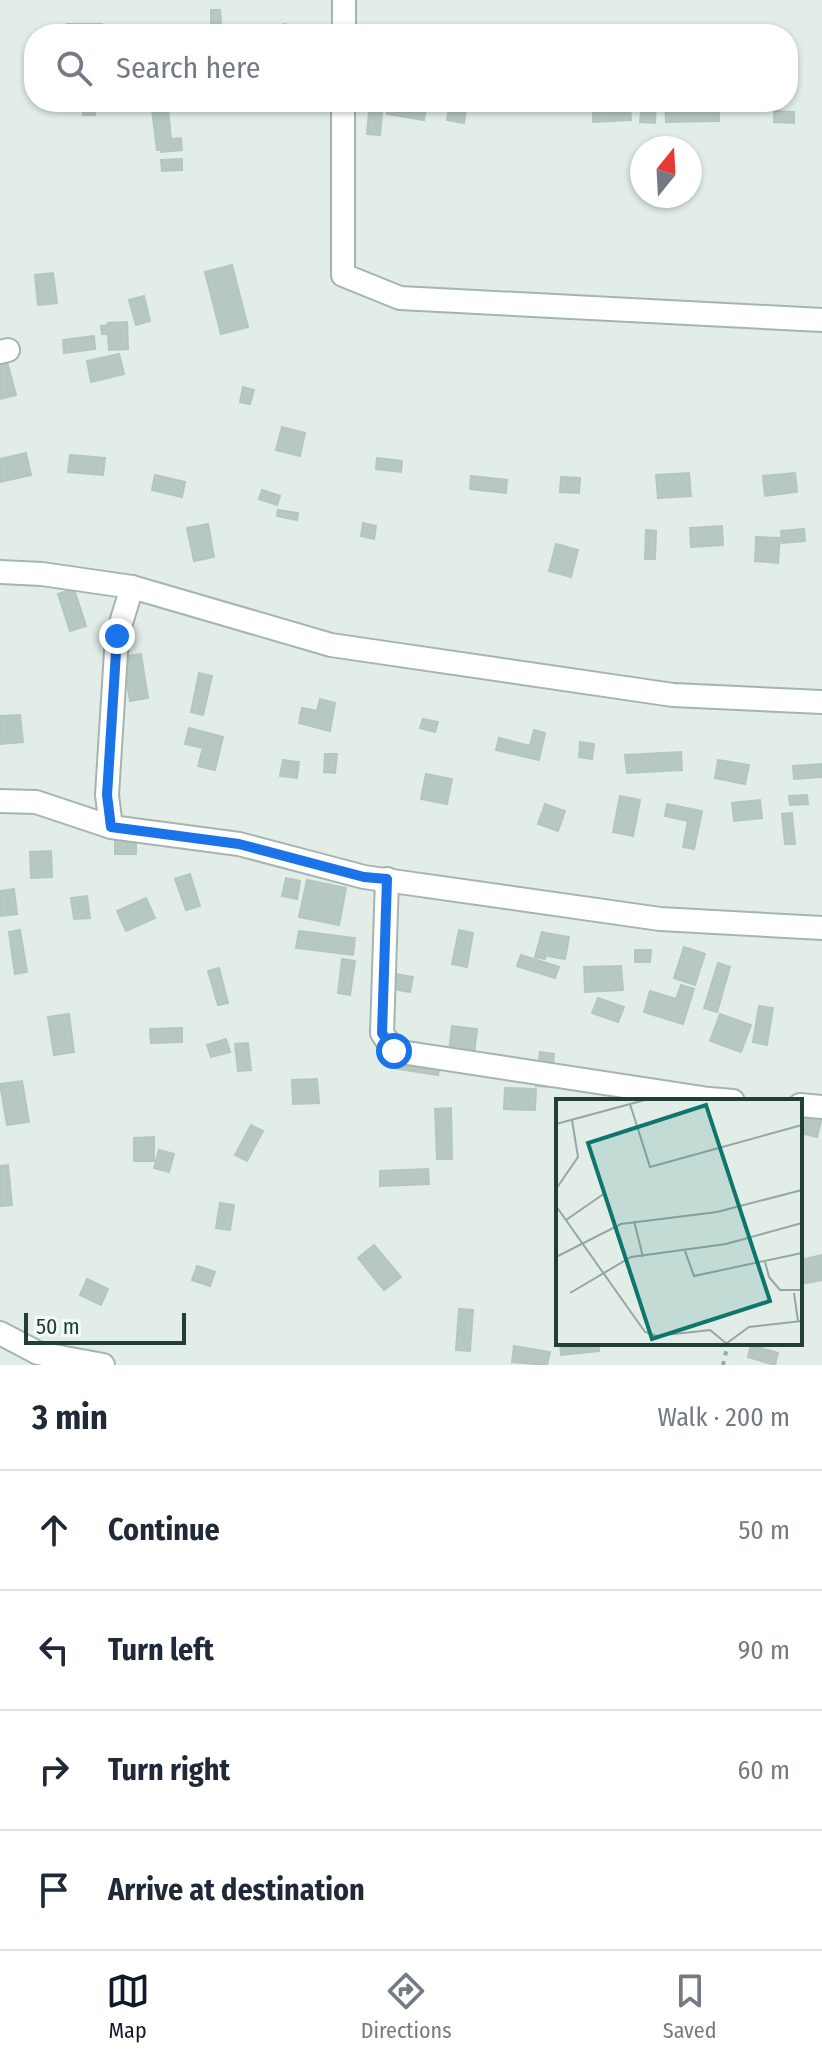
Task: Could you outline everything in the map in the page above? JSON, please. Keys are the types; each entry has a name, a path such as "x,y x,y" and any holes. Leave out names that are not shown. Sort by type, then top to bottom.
{"street":[{"path":"344,0 344,24"},
{"path":"343,112 343,275 400,298 822,320"},
{"path":"0,572 42,574 132,587 331,645 673,695 822,702"},
{"path":"111,827 107,795 117,636 132,587"},
{"path":"0,801 36,802 111,827 239,844 364,877 660,919 822,928"},
{"path":"387,879 382,1033 394,1051 709,1099"},
{"path":"802,1105 822,1107"},
{"path":"0,1333 38,1353 103,1365"}],"path":[{"path":"723,1365 728,1345"}],"building":[{"path":"211,10 220,10 221,23 211,23"},
{"path":"152,112 168,112 171,139 181,138 182,150 157,150"},
{"path":"369,112 382,113 380,135 367,134"},
{"path":"387,112 425,112 424,120"},
{"path":"448,112 466,112 464,123 447,120"},
{"path":"593,112 630,112 631,120 593,122"},
{"path":"641,112 656,112 655,123 640,122"},
{"path":"666,112 719,112 719,121 666,122"},
{"path":"774,112 794,112 794,123 774,122"},
{"path":"182,159 182,170 162,171 161,160"},
{"path":"232,265 248,327 221,334 205,272"},
{"path":"53,273 57,303 38,305 35,275"},
{"path":"144,296 150,321 136,325 129,300"},
{"path":"127,322 128,349 109,350 108,334 102,334 101,326"},
{"path":"94,336 95,349 64,353 63,340"},
{"path":"5,354 16,395 0,399 0,356"},
{"path":"119,354 124,374 91,382 87,361"},
{"path":"243,387 254,390 250,404 240,402"},
{"path":"282,427 305,433 300,456 276,450"},
{"path":"26,453 31,475 0,482 0,459"},
{"path":"70,455 105,458 103,475 68,472"},
{"path":"377,458 402,461 401,472 376,469"},
{"path":"689,473 691,496 658,498 656,475"},
{"path":"795,473 797,492 765,496 763,476"},
{"path":"155,475 185,482 182,497 152,490"},
{"path":"471,476 507,480 506,493 470,489"},
{"path":"561,477 580,478 579,493 560,492"},
{"path":"262,490 280,496 277,505 259,499"},
{"path":"278,510 298,513 297,520 277,516"},
{"path":"363,523 376,526 374,539 361,536"},
{"path":"208,524 214,557 194,561 187,528"},
{"path":"722,526 723,545 691,547 690,528"},
{"path":"804,529 805,541 782,543 781,531"},
{"path":"646,530 656,531 655,559 645,559"},
{"path":"756,537 780,538 778,563 755,561"},
{"path":"556,544 578,550 571,577 549,571"},
{"path":"74,589 86,626 70,631 58,594"},
{"path":"141,654 148,698 130,701 123,657"},
{"path":"199,673 212,676 203,715 191,712"},
{"path":"320,699 335,703 330,731 299,723 302,708 317,711"},
{"path":"20,715 23,742 0,744 0,716"},
{"path":"423,719 438,722 435,732 420,728"},
{"path":"189,728 223,737 215,770 198,766 203,748 185,744"},
{"path":"534,730 545,733 539,760 496,750 499,738 530,746"},
{"path":"580,742 594,744 592,759 579,757"},
{"path":"681,752 682,770 627,773 625,755"},
{"path":"325,754 337,754 335,773 324,772"},
{"path":"283,760 299,762 297,778 280,776"},
{"path":"718,760 749,765 745,784 715,778"},
{"path":"822,764 822,777 794,779 793,766"},
{"path":"426,774 452,779 447,804 421,799"},
{"path":"807,795 808,804 790,805 789,796"},
{"path":"620,796 640,800 633,836 613,832"},
{"path":"760,800 762,818 734,821 732,803"},
{"path":"545,804 565,811 558,831 538,824"},
{"path":"667,804 702,811 694,849 683,847 688,821 665,816"},
{"path":"792,813 795,844 785,844 782,814"},
{"path":"115,838 136,838 136,854 115,854"},
{"path":"51,851 52,877 31,878 30,852"},
{"path":"190,874 200,906 186,910 175,879"},
{"path":"286,878 300,881 297,899 282,896"},
{"path":"307,880 346,888 339,925 299,917"},
{"path":"14,889 17,914 0,916 0,891"},
{"path":"87,896 90,918 74,919 71,898"},
{"path":"146,898 155,918 126,931 117,911"},
{"path":"20,930 27,972 15,974 9,932"},
{"path":"459,930 473,933 467,967 452,964"},
{"path":"299,931 355,938 353,955 296,948"},
{"path":"542,932 551,934 545,959 535,957"},
{"path":"551,934 569,937 565,959 548,956"},
{"path":"684,947 705,954 695,985 674,978"},
{"path":"635,950 651,950 650,962 635,962"},
{"path":"521,955 559,967 555,978 517,966"},
{"path":"342,959 355,961 350,995 338,993"},
{"path":"718,963 730,967 717,1012 704,1008"},
{"path":"621,966 623,990 585,992 584,967"},
{"path":"219,968 228,1003 218,1005 208,971"},
{"path":"396,974 413,977 410,992 393,989"},
{"path":"681,985 694,989 683,1024 644,1012 650,991 676,999"},
{"path":"598,998 624,1007 618,1022 592,1013"},
{"path":"759,1006 773,1008 767,1045 753,1042"},
{"path":"69,1014 74,1052 54,1055 48,1017"},
{"path":"720,1014 751,1025 741,1052 710,1041"},
{"path":"452,1026 477,1029 473,1063 448,1060"},
{"path":"182,1028 182,1042 151,1043 150,1029"},
{"path":"226,1039 230,1052 211,1057 207,1045"},
{"path":"248,1043 251,1070 238,1071 235,1044"},
{"path":"401,1052 441,1058 438,1075 398,1069"},
{"path":"540,1052 554,1054 551,1087 536,1086"},
{"path":"317,1079 319,1103 293,1104 292,1080"},
{"path":"22,1081 29,1122 7,1125 0,1084"},
{"path":"505,1088 536,1089 535,1110 504,1109"},
{"path":"451,1108 452,1159 437,1159 435,1109"},
{"path":"802,1112 822,1117 817,1137 802,1133"},
{"path":"251,1125 263,1131 247,1161 235,1155"},
{"path":"154,1137 154,1161 134,1161 134,1138"},
{"path":"159,1150 174,1154 169,1172 154,1168"},
{"path":"8,1165 12,1205 0,1206 0,1166"},
{"path":"428,1169 429,1184 380,1186 380,1171"},
{"path":"220,1203 234,1205 230,1230 216,1228"},
{"path":"374,1245 401,1277 384,1290 358,1258"},
{"path":"822,1255 822,1280 802,1284 802,1260"},
{"path":"197,1266 215,1272 210,1286 192,1280"},
{"path":"87,1279 108,1289 101,1305 80,1295"},
{"path":"459,1309 473,1310 470,1351 456,1350"},
{"path":"560,1345 598,1345 599,1351 561,1355"},
{"path":"751,1345 778,1353 775,1365 748,1357"},
{"path":"514,1346 550,1352 547,1365 512,1362"}],"route":[{"path":"117,636 107,795 111,827 239,844 364,877 387,879 382,1033 394,1051"}]}
